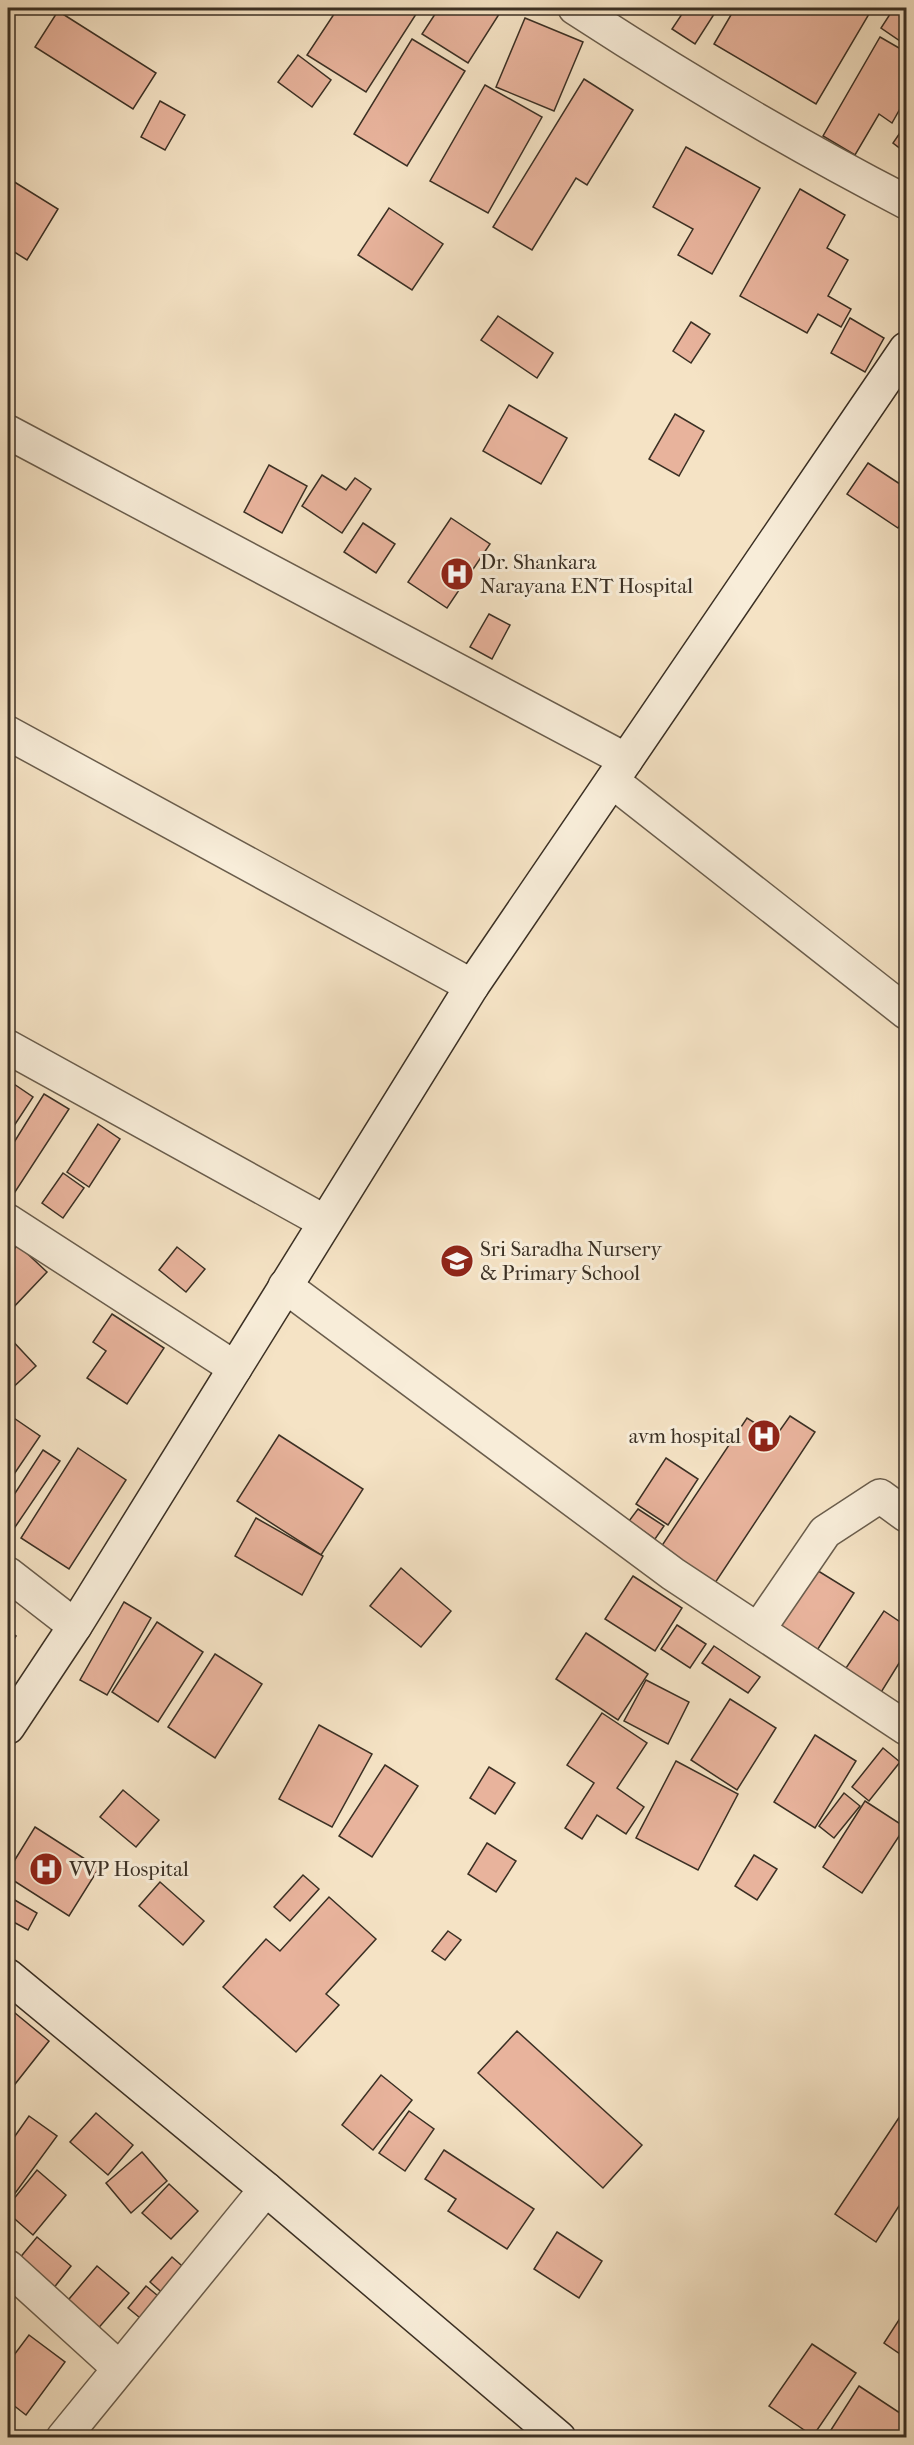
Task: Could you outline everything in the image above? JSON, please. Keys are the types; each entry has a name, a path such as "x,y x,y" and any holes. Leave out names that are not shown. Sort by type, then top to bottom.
{"street":[{"path":"575,8 626,41 834,164 906,202"},
{"path":"8,1727 75,1626 472,986 906,349"},
{"path":"8,432 619,770 906,1012"},
{"path":"8,733 472,986"},
{"path":"8,1047 325,1222"},
{"path":"8,1221 235,1368"},
{"path":"285,1286 673,1574 906,1728"},
{"path":"758,1630 825,1532 879,1496 906,1515"},
{"path":"8,1574 75,1626"},
{"path":"8,1976 266,2189 559,2438"},
{"path":"63,2438 266,2189"},
{"path":"8,2267 119,2368"}],"building":[{"path":"338,8 420,8 366,92 307,55"},
{"path":"439,8 503,8 468,63 422,34"},
{"path":"686,8 718,8 695,44 672,29"},
{"path":"735,8 872,9 816,104 714,44"},
{"path":"894,8 906,8 906,45 881,28"},
{"path":"58,11 156,73 133,109 35,47"},
{"path":"525,18 583,42 554,111 496,87"},
{"path":"880,37 906,52 906,98 892,123 879,114 855,155 823,136"},
{"path":"412,39 465,71 407,166 354,134"},
{"path":"298,55 331,80 312,107 278,82"},
{"path":"584,79 633,110 587,185 576,178 532,250 493,227"},
{"path":"485,85 542,117 488,213 430,181"},
{"path":"160,101 185,115 165,150 141,137"},
{"path":"906,124 906,153 893,143"},
{"path":"686,147 760,188 712,274 678,255 693,229 653,207"},
{"path":"8,178 58,209 27,260 8,248"},
{"path":"800,189 845,215 827,248 848,260 828,296 851,309 841,327 818,314 807,333 740,296"},
{"path":"389,208 443,244 412,290 358,255"},
{"path":"498,316 553,353 537,378 481,340"},
{"path":"850,318 884,338 865,372 831,353"},
{"path":"691,322 710,334 691,363 673,351"},
{"path":"509,405 567,438 541,484 483,451"},
{"path":"675,414 704,431 679,476 649,459"},
{"path":"868,463 906,488 906,515 898,528 847,494"},
{"path":"269,465 307,486 282,533 244,512"},
{"path":"322,475 346,490 355,478 371,489 342,533 302,506"},
{"path":"451,518 490,544 447,608 408,582"},
{"path":"363,523 395,544 376,573 344,552"},
{"path":"489,614 510,625 492,659 470,647"},
{"path":"8,1080 33,1097 8,1135"},
{"path":"44,1094 69,1109 15,1192 8,1187 8,1152"},
{"path":"98,1124 120,1139 89,1187 67,1172"},
{"path":"63,1173 84,1188 63,1218 42,1203"},
{"path":"18,1245 47,1272 8,1313 8,1255"},
{"path":"177,1247 205,1269 186,1292 159,1270"},
{"path":"112,1314 164,1348 127,1404 87,1378 106,1351 93,1342"},
{"path":"8,1336 36,1366 8,1392"},
{"path":"8,1414 40,1436 8,1483"},
{"path":"790,1416 815,1432 713,1586 659,1550 747,1418 776,1436"},
{"path":"279,1435 363,1489 321,1555 237,1501"},
{"path":"78,1448 126,1480 69,1569 21,1538"},
{"path":"43,1450 60,1461 11,1533 8,1531 8,1504"},
{"path":"666,1458 698,1479 668,1525 636,1504"},
{"path":"638,1509 664,1526 655,1539 629,1521"},
{"path":"256,1518 323,1556 302,1595 235,1556"},
{"path":"401,1568 451,1611 421,1647 370,1606"},
{"path":"815,1569 854,1593 814,1655 777,1631"},
{"path":"633,1576 682,1608 655,1651 605,1619"},
{"path":"124,1602 151,1618 107,1695 80,1680"},
{"path":"884,1611 906,1626 906,1652 880,1694 844,1671"},
{"path":"157,1622 203,1652 158,1722 112,1692"},
{"path":"677,1625 706,1644 690,1668 661,1649"},
{"path":"8,1630 16,1636 8,1649"},
{"path":"586,1633 648,1674 618,1720 556,1679"},
{"path":"714,1646 760,1677 748,1693 702,1663"},
{"path":"215,1654 262,1684 215,1758 168,1727"},
{"path":"646,1680 689,1702 668,1744 624,1721"},
{"path":"730,1699 776,1728 737,1790 691,1760"},
{"path":"602,1713 647,1743 617,1788 644,1807 626,1834 597,1815 582,1839 565,1828 594,1783 567,1765"},
{"path":"319,1725 372,1754 332,1827 279,1799"},
{"path":"815,1735 856,1761 815,1828 774,1802"},
{"path":"883,1748 900,1762 869,1801 852,1787"},
{"path":"676,1761 738,1794 698,1870 636,1838"},
{"path":"385,1765 418,1786 372,1857 339,1836"},
{"path":"489,1767 515,1783 495,1814 470,1798"},
{"path":"123,1790 159,1820 136,1847 100,1817"},
{"path":"844,1793 860,1806 834,1838 819,1826"},
{"path":"865,1801 905,1827 862,1893 823,1867"},
{"path":"35,1827 99,1868 69,1916 8,1877 8,1871"},
{"path":"487,1843 516,1861 496,1892 468,1874"},
{"path":"754,1855 777,1869 757,1900 735,1886"},
{"path":"303,1875 319,1889 290,1921 274,1907"},
{"path":"160,1882 204,1921 183,1945 139,1906"},
{"path":"8,1896 37,1913 28,1930 8,1919"},
{"path":"329,1897 376,1939 326,1994 339,2005 296,2052 223,1987 266,1939 280,1951"},
{"path":"448,1931 461,1940 445,1960 432,1951"},
{"path":"15,2013 49,2041 8,2093 8,2022"},
{"path":"517,2031 642,2145 603,2188 478,2073"},
{"path":"381,2075 412,2100 373,2150 342,2125"},
{"path":"906,2107 906,2195 876,2242 835,2214"},
{"path":"409,2111 434,2129 405,2171 379,2153"},
{"path":"96,2113 133,2145 108,2175 70,2142"},
{"path":"29,2116 57,2136 8,2203 8,2146"},
{"path":"444,2150 534,2209 507,2249 448,2211 456,2199 425,2179"},
{"path":"142,2152 167,2181 131,2213 106,2183"},
{"path":"37,2170 66,2195 33,2235 8,2213 8,2206"},
{"path":"169,2184 198,2211 171,2239 142,2213"},
{"path":"557,2232 602,2261 579,2298 534,2269"},
{"path":"37,2237 71,2266 49,2294 14,2265"},
{"path":"172,2257 189,2272 167,2297 150,2282"},
{"path":"97,2266 129,2293 95,2332 64,2305"},
{"path":"146,2286 163,2300 145,2322 128,2308"},
{"path":"906,2309 906,2358 884,2343"},
{"path":"29,2335 65,2362 26,2415 8,2401 8,2363"},
{"path":"812,2344 856,2373 813,2436 769,2406"},
{"path":"859,2386 906,2417 906,2438 836,2438 829,2433"}],"place":[{"name":"Dr. Shankara Narayana ENT Hospital","path":"457,574"},
{"name":"Sri Saradha Nursery & Primary School","path":"457,1261"},
{"name":"avm hospital","path":"764,1436"},
{"name":"VVP Hospital","path":"46,1869"}]}
